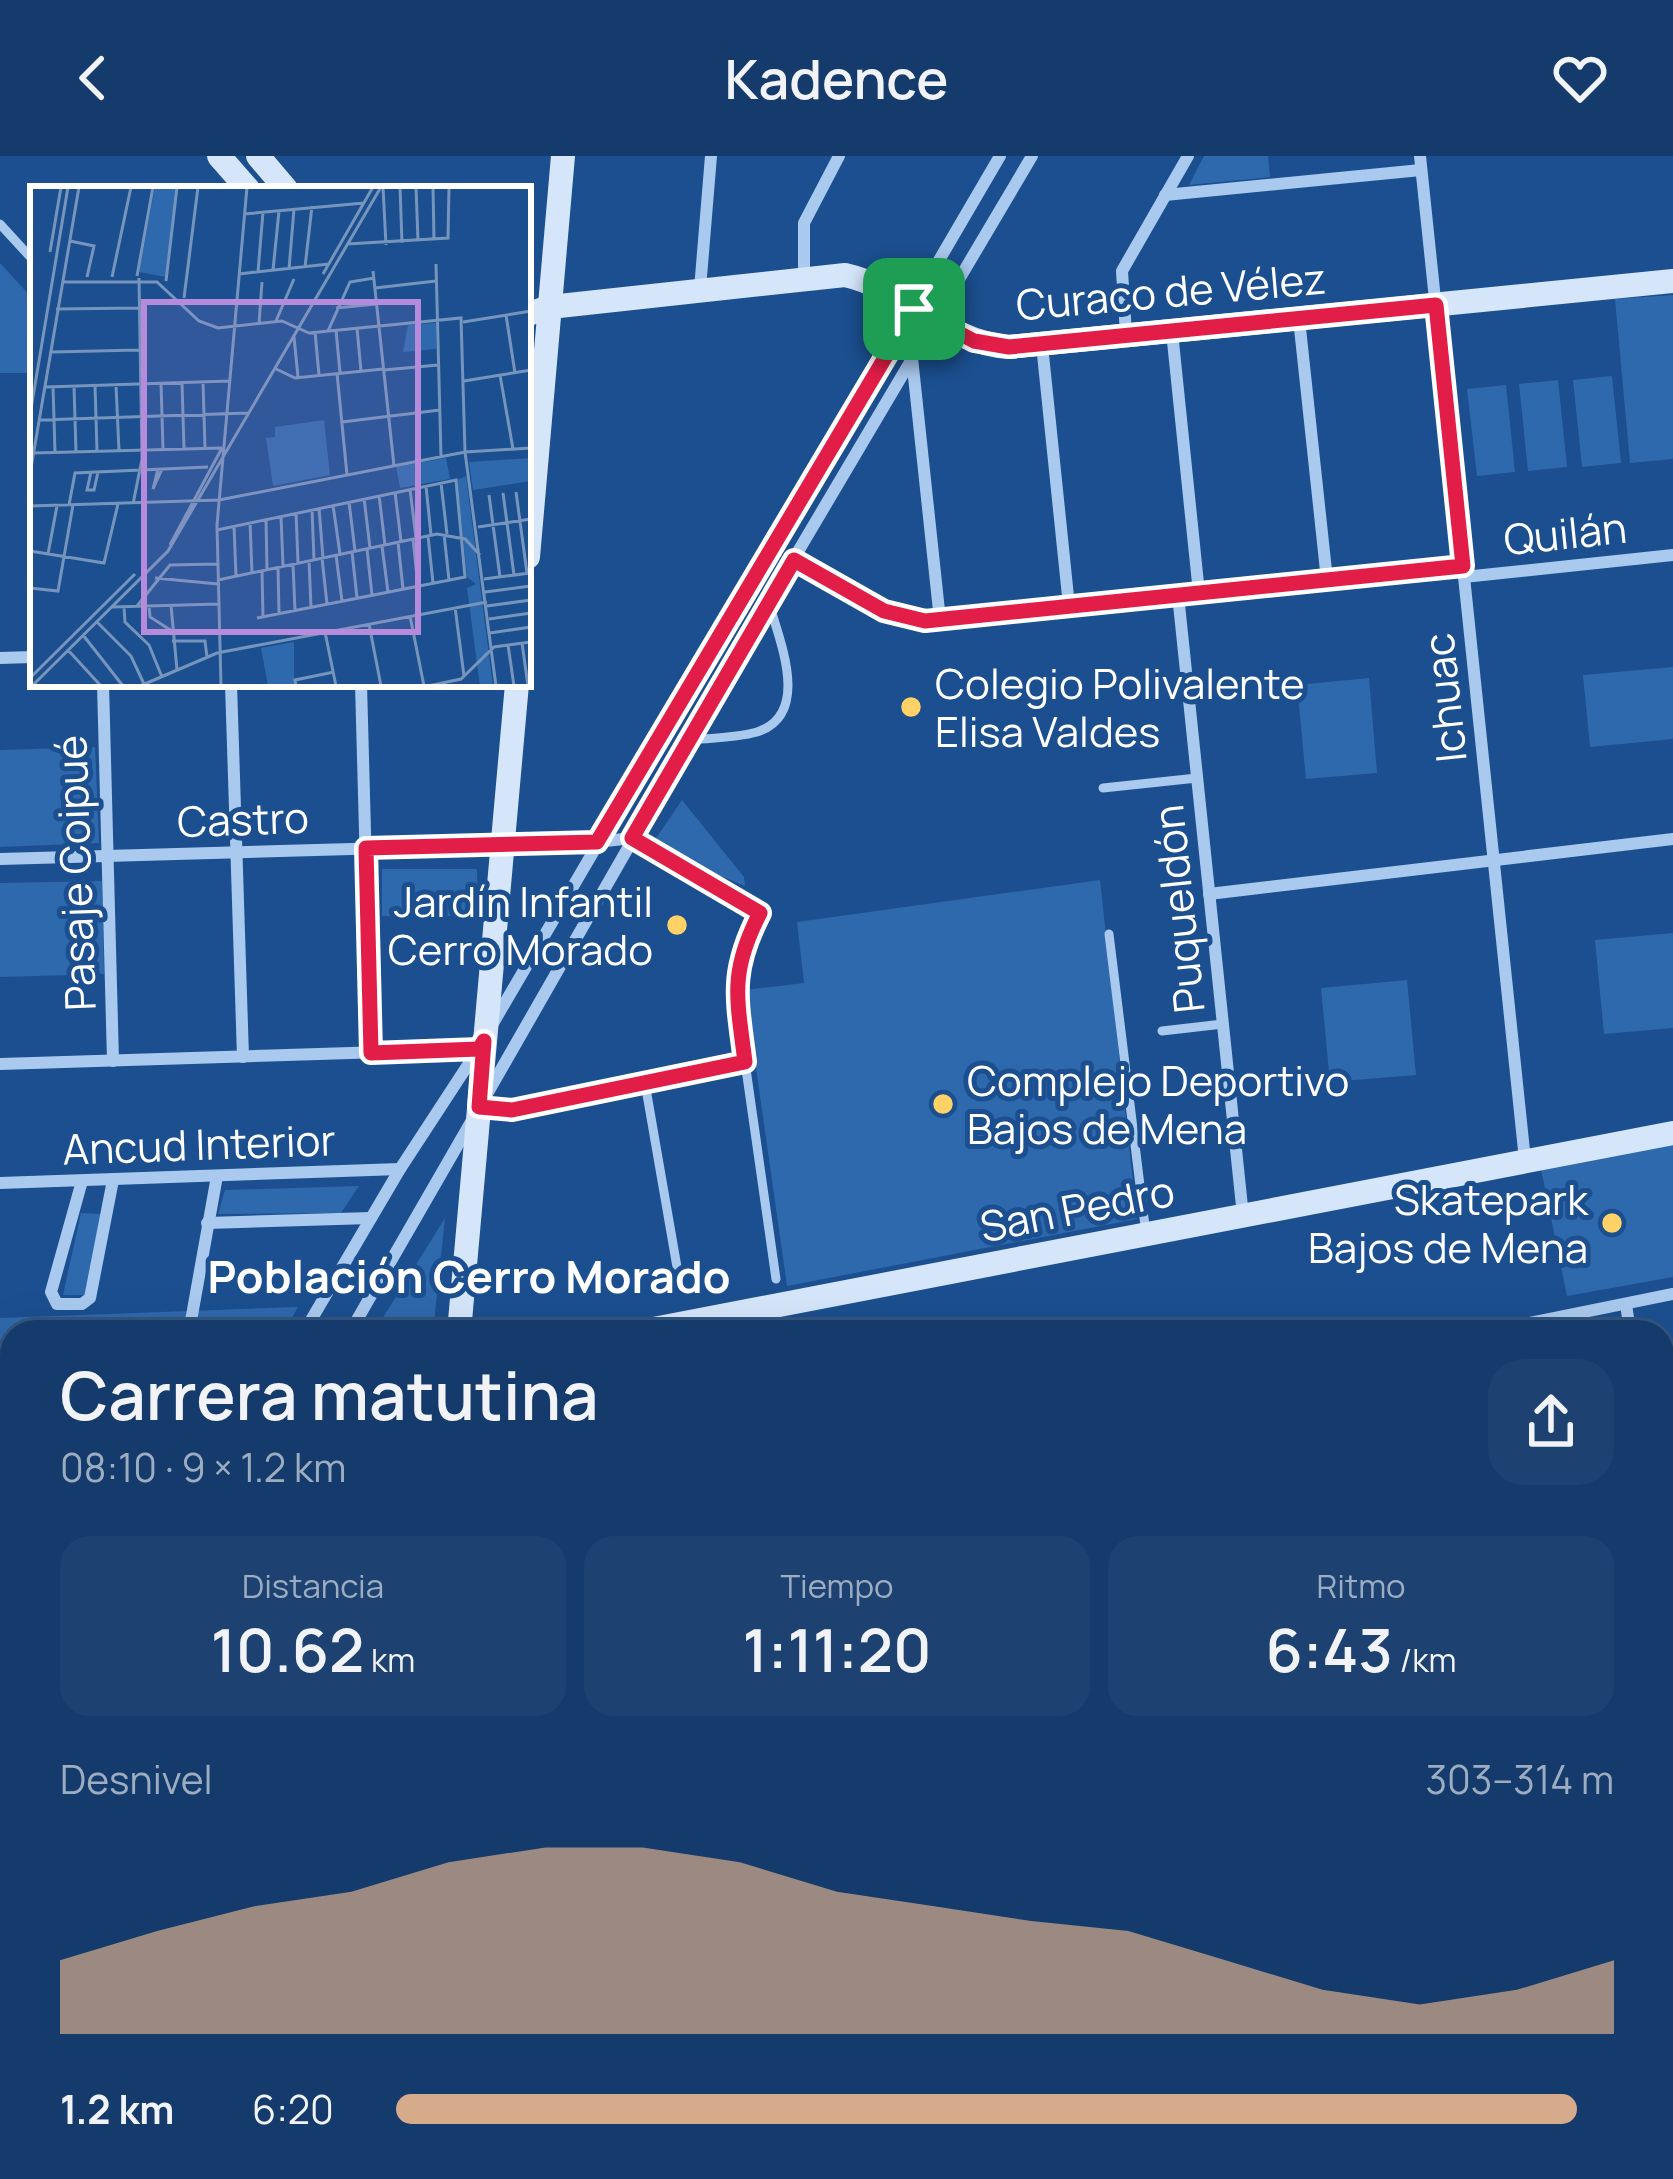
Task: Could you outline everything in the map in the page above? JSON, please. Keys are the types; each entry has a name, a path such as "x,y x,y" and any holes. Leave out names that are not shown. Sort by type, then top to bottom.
{"street":[{"path":"219,156 245,186"},
{"path":"258,156 283,186"},
{"path":"531,449 535,305 563,156"},
{"path":"700,291 711,156"},
{"path":"804,278 804,223 838,156"},
{"path":"357,1320 912,356 923,315 1000,156"},
{"path":"311,1320 400,1169 481,1045 597,842 923,315 1032,156"},
{"path":"1126,335 1122,271 1188,156"},
{"path":"1165,195 1421,163"},
{"name":"Ichuac","path":"1421,163 1525,1162"},
{"name":"Curaco de Vélez","path":"535,305 804,278 856,278 992,346 1673,281"},
{"path":"1299,319 1327,580"},
{"path":"1172,331 1199,593"},
{"path":"1042,344 1069,606"},
{"path":"912,356 940,620"},
{"name":"Quilán","path":"794,560 884,611 910,620 940,620 1327,580 1673,555"},
{"name":"Puqueldón","path":"1178,595 1243,1216"},
{"path":"0,658 30,657"},
{"name":"Pasaje Coipué","path":"103,687 113,1060"},
{"path":"231,687 243,1057"},
{"path":"361,687 371,1053"},
{"path":"460,1320 481,1045 517,687"},
{"name":"Castro","path":"0,859 632,838"},
{"path":"1209,894 1673,838"},
{"path":"0,1064 371,1053 481,1045"},
{"name":"San Pedro","path":"700,1320 1673,1133"},
{"name":"Ancud Interior","path":"0,1184 400,1169"},
{"path":"192,1320 217,1176"},
{"path":"82,1180 52,1292 57,1304 82,1304 90,1298 112,1180"},
{"path":"207,1223 371,1218"},
{"path":"1561,1320 1673,1294"},
{"path":"1626,1304 1628,1320"}],"lane":[{"path":"0,224 30,257"},
{"path":"689,740 753,733 782,712 788,674 769,602"},
{"path":"1103,788 1197,778"},
{"path":"632,838 760,913 738,961 736,991 776,1279"},
{"path":"1109,934 1146,1234"},
{"path":"1162,1031 1223,1024"},
{"path":"479,1107 512,1110 745,1062"},
{"path":"645,1083 681,1290"}],"shaded area":[{"path":"1204,156 1268,156 1270,177 1189,185"},
{"path":"0,263 30,296 30,373 0,373"},
{"path":"1673,295 1673,459 1630,463 1615,299"},
{"path":"1612,376 1621,463 1582,467 1573,380"},
{"path":"1558,380 1567,467 1528,471 1519,384"},
{"path":"1506,385 1515,472 1477,476 1467,389"},
{"path":"1673,667 1673,739 1590,747 1583,675"},
{"path":"1369,678 1377,773 1306,779 1297,685"},
{"path":"95,747 99,843 0,847 0,750"},
{"path":"682,800 744,877 745,886 650,847"},
{"path":"382,869 477,869 478,916 382,916"},
{"name":"Complejo Deportivo Bajos de Mena","path":"1100,880 1137,1219 787,1286 745,990 804,983 797,922"},
{"path":"102,881 104,974 0,977 0,883"},
{"path":"1673,933 1673,1028 1604,1034 1595,940"},
{"path":"1407,980 1416,1075 1330,1082 1321,988"},
{"name":"Skatepark Bajos de Mena","path":"1673,1145 1673,1277 1567,1296 1541,1169"},
{"path":"359,1186 341,1213 218,1214 225,1190"},
{"path":"81,1213 101,1214 85,1295 63,1295"},
{"path":"445,1218 434,1320 381,1320"},
{"path":"298,1307 291,1320 0,1318"}],"place":[{"name":"Colegio Polivalente Elisa Valdes","path":"911,707"},
{"name":"Jardín Infantil Cerro Morado","path":"677,925"},
{"name":"Complejo Deportivo Bajos de Mena","path":"943,1104"},
{"name":"Skatepark Bajos de Mena","path":"1612,1223"}],"district":[{"name":"Población Cerro Morado","path":"469,1276"}],"route":[{"path":"1436,305 1463,566 925,621 884,611 794,560 632,838 760,913 738,961 736,991 745,1062 512,1110 479,1107 484,1041 479,1049 371,1053 366,848 597,842 914,309 958,335 1009,347 1436,305"}]}
